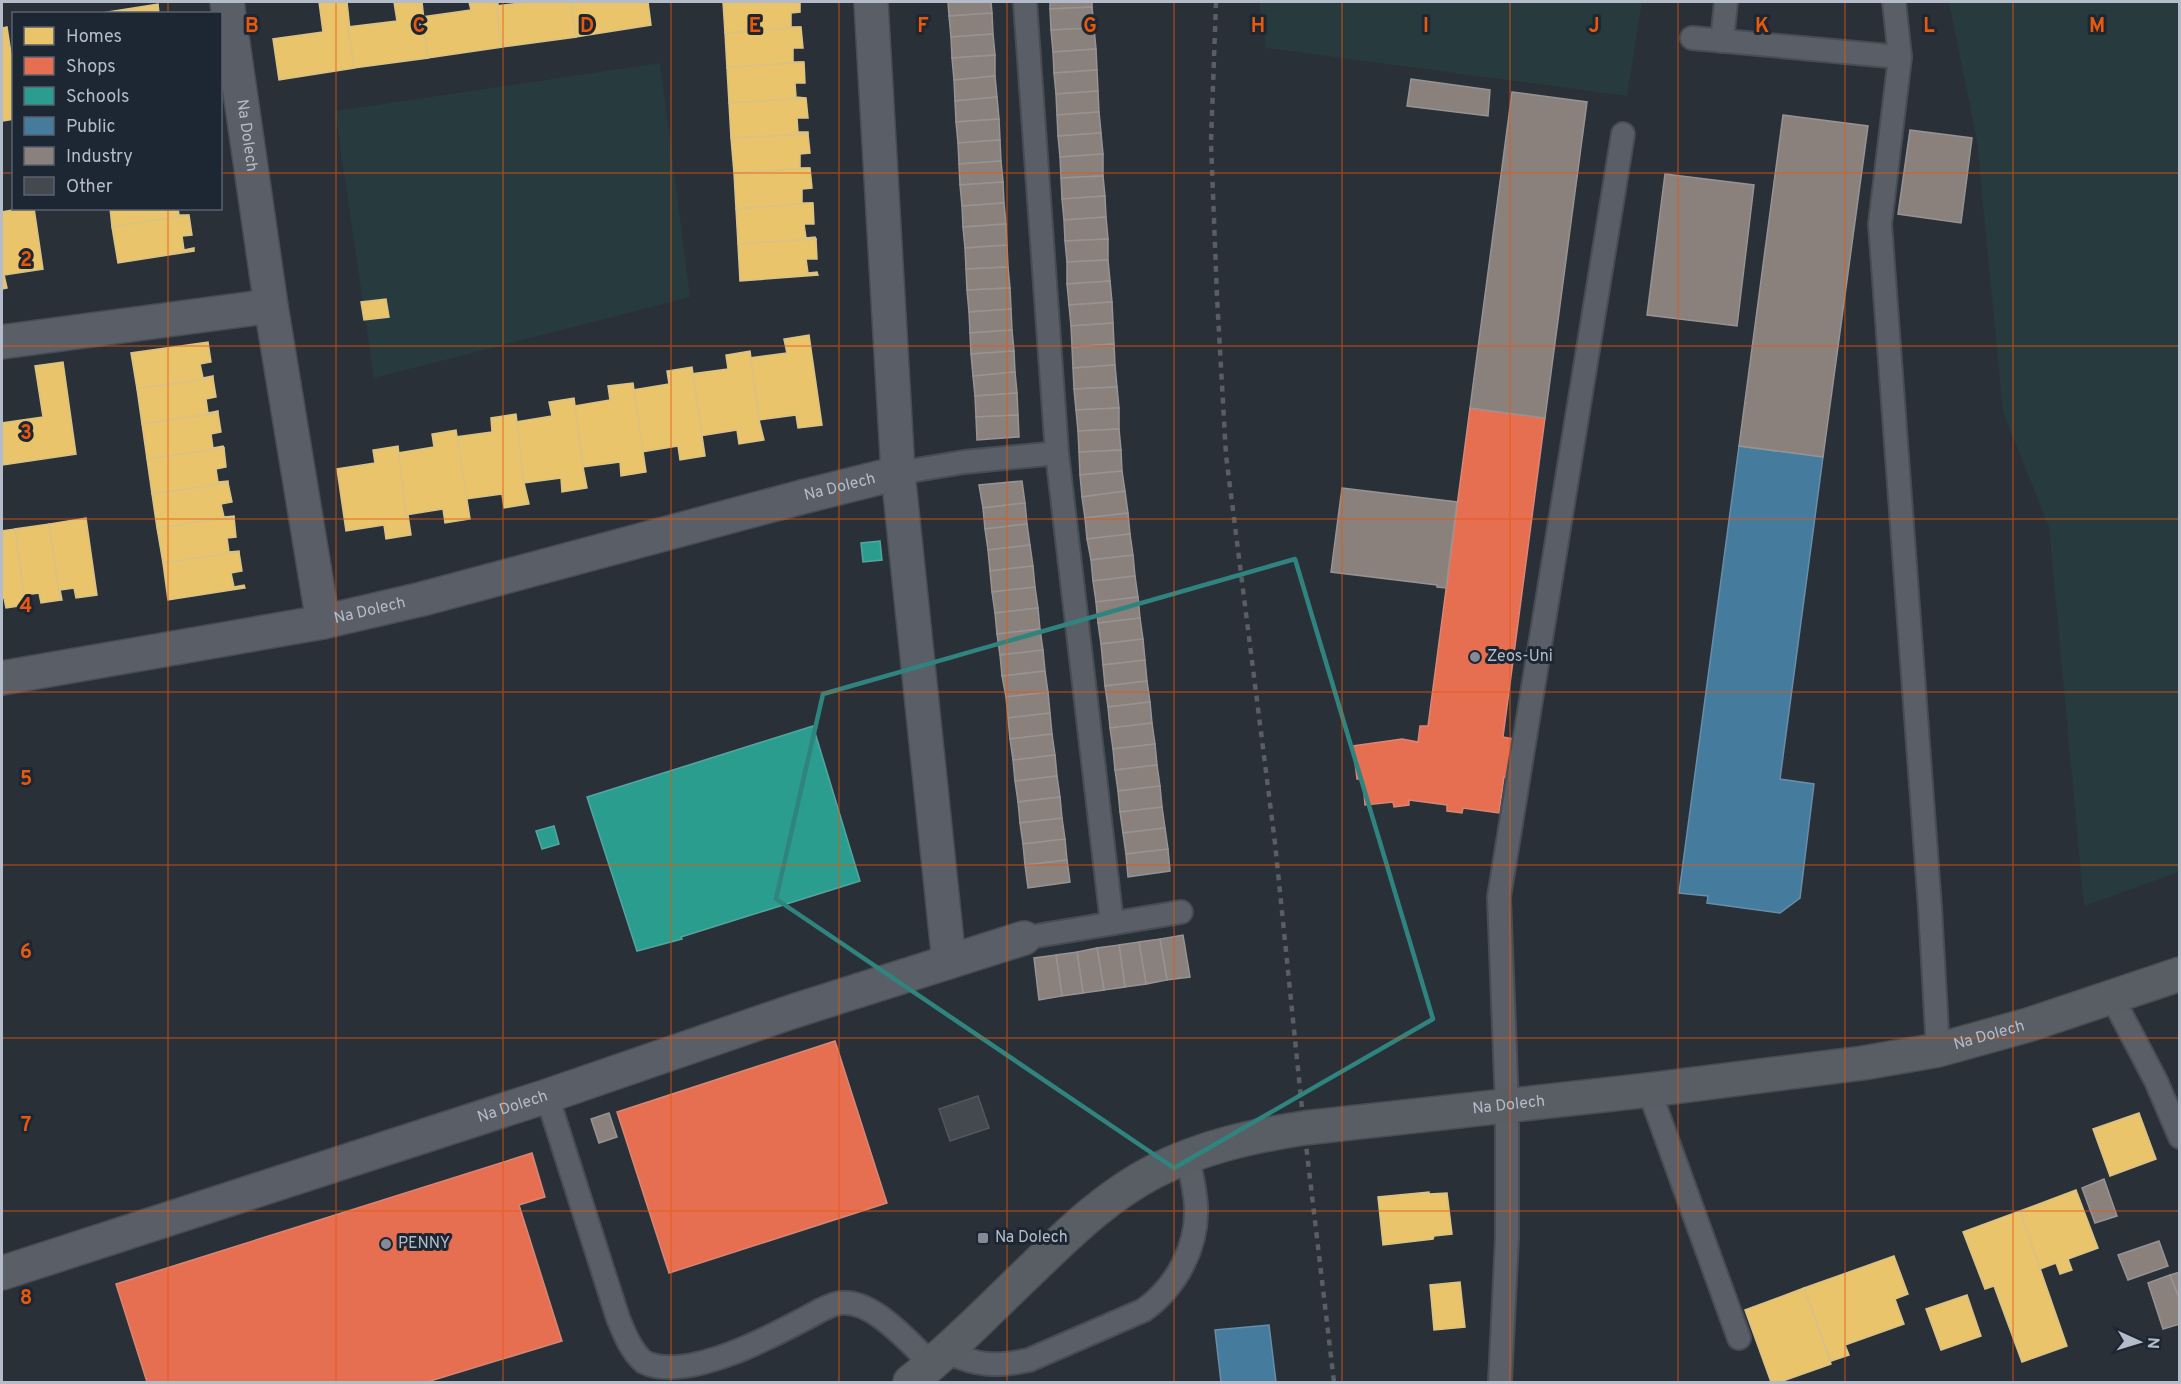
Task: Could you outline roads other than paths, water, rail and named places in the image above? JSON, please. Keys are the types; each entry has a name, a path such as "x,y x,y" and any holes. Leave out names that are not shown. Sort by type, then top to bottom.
{"main road":[{"name":"Na Dolech","path":"930,1366 1090,1214 1121,1191 1154,1171 1187,1156 1224,1144 1264,1134 1649,1090 1938,1050 2028,1025 2180,974"}],"street":[{"name":"Na Dolech","path":"227,2 271,306 323,622"},
{"path":"871,2 898,474 949,962"},
{"path":"2,342 271,306"},
{"name":"Na Dolech","path":"2,678 323,622 422,599 802,497 898,474"},
{"name":"Na Dolech","path":"2,1273 547,1096 794,1011 1024,938"}],"lane":[{"path":"1025,2 1057,453 1113,923"},
{"path":"1722,41 1726,2"},
{"path":"1894,2 1900,57 1880,224 1930,908 1938,1050"},
{"path":"1692,38 1900,57"},
{"path":"1500,1383 1507,1238 1507,1105 1499,897 1623,134"},
{"path":"898,474 964,462 1057,453"},
{"path":"1024,938 1181,912"},
{"path":"2112,997 2156,1081 2180,1137"},
{"path":"1649,1090 1739,1338"},
{"path":"547,1096 624,1334 644,1362 657,1368 679,1372 701,1370 717,1365 823,1308 839,1303 852,1303 875,1313 930,1366 975,1363 1014,1364 1029,1360 1144,1310 1159,1299 1181,1269 1195,1228 1196,1208 1187,1156"}],"railway":[{"path":"1216,2 1211,142 1226,455 1275,843 1304,1128 1334,1382"}],"place":[{"name":"Zeos-Uni","path":"1475,657"},
{"name":"Na Dolech","path":"983,1238"},
{"name":"PENNY","path":"386,1244"}]}
